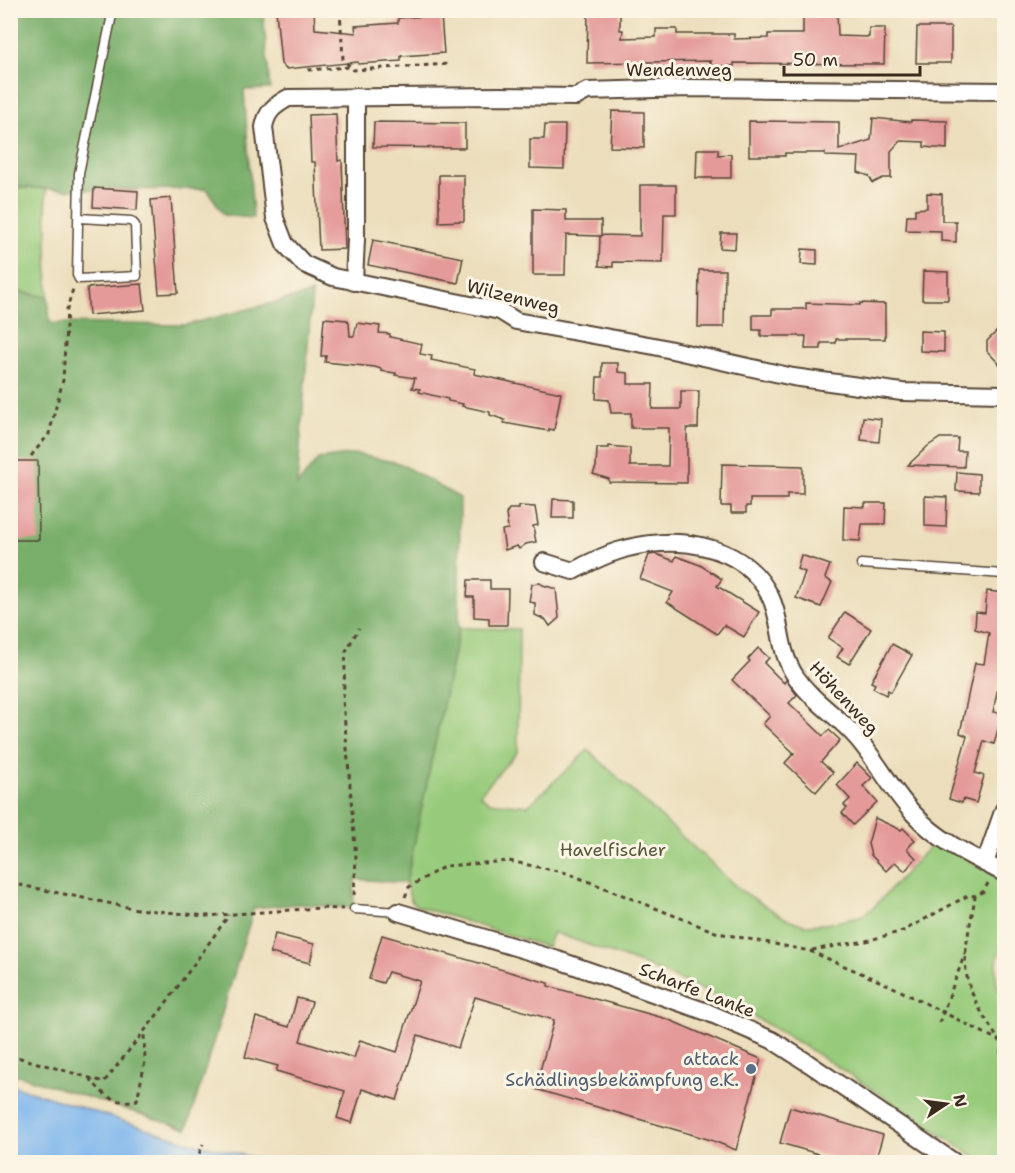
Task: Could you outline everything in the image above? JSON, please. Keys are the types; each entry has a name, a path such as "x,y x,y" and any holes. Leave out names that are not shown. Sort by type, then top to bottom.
{"street":[{"name":"Wendenweg","path":"356,97 576,98 587,91 689,88 1005,91"},
{"path":"354,282 356,97"},
{"name":"Wilzenweg","path":"356,97 288,98 274,105 266,115 264,127 275,218 285,243 304,264 333,277 500,311 516,321 654,346 793,377 902,392 1005,393"},
{"name":"Höhenweg","path":"544,562 573,571 618,551 663,543 693,543 723,553 743,564 763,584 771,598 785,658 796,678 812,697 856,737 914,815 940,836 996,868"},
{"path":"996,868 1005,808"},
{"name":"Scharfe Lanke","path":"399,912 558,960 707,1012 772,1040 954,1162"}],"lane":[{"path":"79,218 131,221 135,225 137,276 79,279 77,275 79,173 113,10"},
{"path":"861,564 1005,574"},
{"path":"354,909 399,912"}],"path":[{"path":"340,10 343,59 353,70 450,64"},
{"path":"308,70 350,67"},
{"path":"31,456 49,434 63,380 67,309 77,275"},
{"path":"10,883 137,909 206,916 320,908 354,909 356,859 343,700 346,651 359,628"},
{"path":"399,912 409,887 445,866 509,861 567,873 718,933 810,951 893,987 1005,1043 1000,1053"},
{"path":"810,951 866,941 903,931 969,895 975,896 984,891 996,868"},
{"path":"975,896 967,946 966,971 973,996 998,1040"},
{"path":"10,1055 104,1082 144,1031 222,922 231,914"},
{"path":"939,1023 967,946"},
{"path":"90,1078 101,1094 126,1103 137,1101 145,1062 144,1031"},
{"path":"196,1162 204,1144"},
{"path":"250,1162 251,1157"}],"green space":[{"path":"10,11 263,11 270,89 244,90 253,218 224,215 207,189 71,190 11,187"},
{"path":"10,187 46,189 48,297 11,290"},
{"path":"10,290 48,297 50,323 185,325 312,293 297,486 318,459 356,454 399,463 460,498 459,628 406,883 355,879 353,908 298,904 254,908 187,1129 11,1073"},
{"name":"Havelfischer","path":"459,628 519,629 518,751 480,794 488,802 528,806 588,750 740,890 783,917 804,925 825,924 860,917 874,907 935,841 1004,880 1005,921 996,972 999,990 1004,999 1004,1162 983,1162 784,1034 715,996 675,978 553,932 547,947 417,906 411,901 406,883"}],"water":[{"path":"11,1085 186,1141 272,1162 11,1162"}],"building":[{"path":"276,10 314,10 315,29 356,33 355,26 398,23 398,18 441,15 444,53 401,56 401,61 358,64 358,62 286,69 281,64"},
{"path":"588,10 620,10 622,38 656,37 656,29 677,29 677,34 734,34 734,39 768,38 768,34 803,34 803,16 815,16 816,13 821,13 821,10 837,10 838,36 869,37 869,28 885,28 884,64 734,63 734,66 711,66 711,61 587,63"},
{"path":"917,27 951,27 951,63 916,63"},
{"path":"612,111 644,112 644,148 610,147"},
{"path":"336,114 338,161 342,160 345,249 319,250 315,162 311,162 309,115"},
{"path":"873,118 911,122 911,120 947,121 947,149 924,147 924,142 900,141 891,151 891,178 883,178 873,183 869,176 858,172 859,157 825,156 825,153 749,156 749,121 839,122 839,150 871,140"},
{"path":"374,122 465,123 465,148 373,147"},
{"path":"545,125 565,125 564,169 530,168 530,139 544,139"},
{"path":"697,149 718,149 718,155 731,154 731,178 696,178"},
{"path":"439,175 464,175 464,221 439,222"},
{"path":"640,185 676,185 676,214 664,214 663,263 613,262 613,267 599,266 600,236 566,235 565,275 533,275 533,209 566,210 566,221 601,221 601,235 640,236"},
{"path":"94,188 138,191 137,210 93,207"},
{"path":"927,193 942,194 942,221 956,221 956,242 941,241 941,231 906,230 907,215 915,215 915,209 927,208"},
{"path":"171,198 178,293 159,294 151,200"},
{"path":"721,233 736,233 735,249 720,248"},
{"path":"373,240 463,258 458,283 368,265"},
{"path":"802,249 817,250 817,265 801,264"},
{"path":"699,270 725,270 724,327 698,327"},
{"path":"923,271 948,272 948,300 922,300"},
{"path":"142,284 145,310 89,315 87,288"},
{"path":"806,303 885,304 885,339 836,339 836,343 821,343 821,349 805,349 806,336 761,336 761,330 753,330 753,315 772,315 772,309 806,309"},
{"path":"324,318 347,320 350,336 354,336 357,323 380,326 379,333 422,344 420,354 432,356 431,360 475,369 474,374 561,393 554,430 504,423 505,420 490,415 490,412 462,406 463,404 448,401 448,399 419,392 420,389 412,388 415,378 395,375 396,373 381,371 375,367 325,362 326,356 321,356"},
{"path":"1005,323 1005,370 987,351 987,341"},
{"path":"920,331 944,332 944,352 920,351"},
{"path":"602,363 618,363 618,372 628,373 628,384 653,384 652,409 681,409 681,391 699,391 698,428 687,428 687,483 609,482 609,479 593,474 596,467 597,448 609,448 609,446 630,448 630,466 668,466 669,428 631,428 631,413 611,413 609,400 596,399 597,377 602,377"},
{"path":"863,417 881,419 879,442 861,440"},
{"path":"940,438 958,438 957,451 965,451 964,467 908,465 928,446"},
{"path":"10,461 38,461 39,540 11,540"},
{"path":"722,464 803,466 803,494 787,494 787,499 750,499 750,506 746,506 746,513 731,513 731,506 721,506"},
{"path":"957,472 979,474 979,492 956,491"},
{"path":"925,496 947,497 946,527 925,526"},
{"path":"553,499 573,500 573,518 552,518"},
{"path":"865,503 886,503 885,524 862,524 860,541 843,540 844,506 865,507"},
{"path":"519,506 535,507 538,525 533,526 536,542 526,544 519,549 517,546 505,550 502,530 508,529 506,514 509,509 519,509"},
{"path":"656,554 674,561 676,556 700,565 722,579 717,586 759,612 744,637 724,625 717,634 667,602 673,592 640,579 649,555"},
{"path":"801,555 830,565 825,578 832,582 821,607 796,598 805,572 797,569"},
{"path":"468,580 490,580 490,589 508,589 507,625 489,625 489,618 474,617 474,597 467,597"},
{"path":"540,583 556,589 559,618 550,626 546,620 535,615 535,603 529,602 532,584"},
{"path":"987,591 1005,593 1005,683 999,682 993,712 1002,714 994,744 984,741 975,773 984,776 976,803 963,799 962,803 949,799 967,736 960,733 975,663 984,664 989,633 975,629 976,612 985,613"},
{"path":"845,612 871,629 849,664 837,657 843,648 828,638"},
{"path":"892,644 912,655 891,692 888,690 886,695 873,688 875,684 871,682"},
{"path":"758,648 769,658 764,663 784,683 786,680 797,695 789,703 823,736 829,730 840,740 821,762 833,772 816,792 785,763 794,753 763,724 770,716 732,680 750,661 748,659"},
{"path":"857,763 872,778 863,786 877,802 853,825 842,813 847,808 844,805 850,799 837,785"},
{"path":"875,818 901,830 903,828 915,840 907,849 916,858 905,871 895,862 886,871 871,855 868,844"},
{"path":"275,934 314,944 310,963 270,953"},
{"path":"382,935 548,983 548,986 667,1019 761,1059 736,1150 711,1140 535,1089 554,1020 475,997 458,1048 418,1035 397,1100 362,1089 352,1123 337,1118 345,1091 276,1071 278,1066 245,1057 256,1017 289,1027 297,998 312,1002 300,1041 354,1058 360,1040 397,1052 420,981 388,972 383,983 369,979"},
{"path":"790,1107 883,1135 875,1162 846,1162 780,1143"}],"place":[{"name":"attack Schädlingsbekämpfung e.K.","path":"751,1069"}]}
